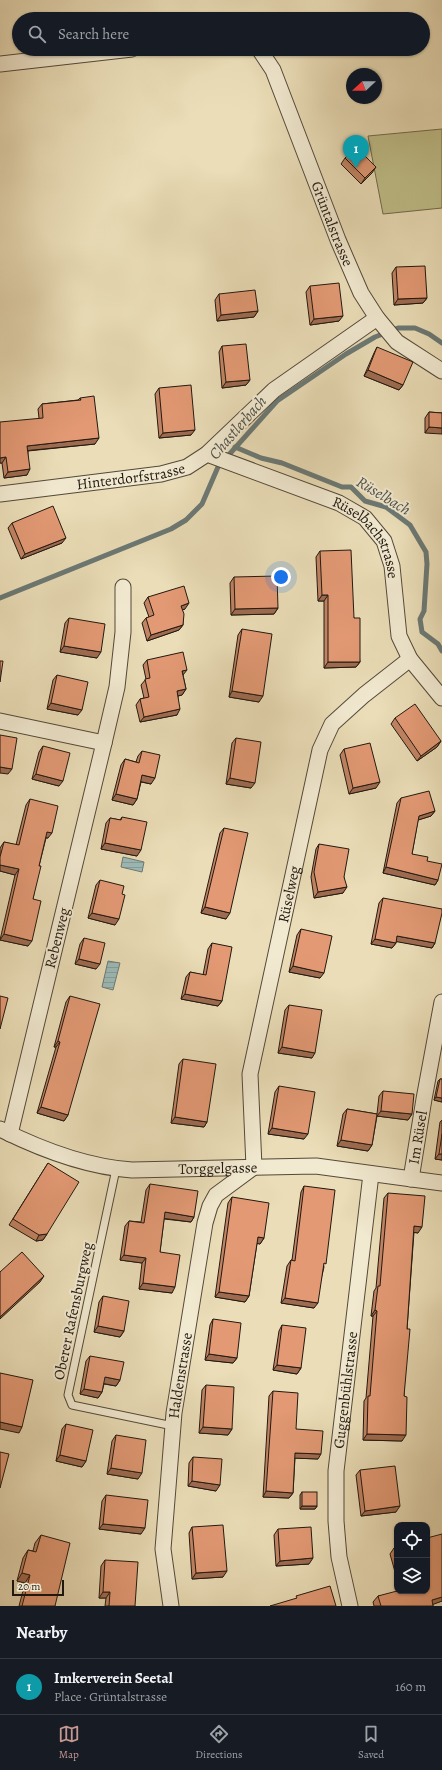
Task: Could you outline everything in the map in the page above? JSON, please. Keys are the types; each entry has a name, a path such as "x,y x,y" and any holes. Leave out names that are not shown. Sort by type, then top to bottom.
{"street":[{"path":"0,64 70,56"},
{"name":"Grüntalstrasse","path":"264,56 273,70 340,247 361,293 379,320 398,342 442,371"},
{"name":"Hinterdorfstrasse","path":"0,494 161,474 187,467 211,456 274,390 379,320"},
{"name":"Rüselbachstrasse","path":"211,456 339,503 365,518 384,541 392,566 399,636 410,659 442,698"},
{"name":"Rebenweg","path":"5,1131 117,687 123,632 124,587"},
{"name":"Rüselweg","path":"254,1167 250,1074 320,750 332,724 364,695 410,659"},
{"path":"0,721 104,743"},
{"name":"Im Rüsel","path":"412,1179 424,1099 442,1002"},
{"name":"Torggelgasse","path":"5,1131 73,1158 116,1169 132,1170 316,1166 442,1183"},
{"name":"Haldenstrasse","path":"171,1606 163,1549 173,1426 205,1223 210,1206 216,1195 254,1167"},
{"name":"Guggenbühlstrasse","path":"350,1606 339,1557 336,1521 336,1471 371,1174"}],"lane":[{"name":"Oberer Rafensburgweg","path":"116,1169 68,1395 72,1405 173,1426"}],"shaded area":[{"path":"442,129 442,208 383,214 368,136"}],"water":[{"path":"123,857 144,862 142,872 121,867"},
{"path":"108,961 120,963 113,990 102,987"}],"building":[{"path":"356,147 376,167 365,178 345,158"},
{"path":"425,266 427,298 398,299 396,267"},
{"path":"339,283 343,316 314,319 310,286"},
{"path":"255,290 258,311 221,315 219,294"},
{"path":"246,344 250,380 226,382 222,346"},
{"path":"377,347 413,362 403,385 368,370"},
{"path":"191,385 195,430 163,433 159,388"},
{"path":"94,396 99,438 27,446 30,469 8,472 6,457 0,458 0,422 43,418 42,404 81,400 80,398"},
{"path":"429,412 442,413 442,428 429,427"},
{"path":"53,506 66,538 25,554 12,523"},
{"path":"351,550 354,618 360,618 360,662 328,662 328,595 322,595 320,551"},
{"path":"277,576 278,608 235,609 234,577"},
{"path":"184,586 189,603 181,606 184,614 183,625 151,635 146,618 154,615 148,597"},
{"path":"69,618 105,624 101,652 64,646"},
{"path":"242,629 272,634 263,696 232,691"},
{"path":"183,652 187,670 182,671 186,689 177,691 180,709 144,717 140,699 149,697 145,679 150,678 147,660"},
{"path":"0,661 3,661 0,682"},
{"path":"57,675 88,682 82,710 51,703"},
{"path":"415,704 441,741 421,756 395,718"},
{"path":"0,735 17,738 12,769 0,767"},
{"path":"236,738 261,742 255,783 230,778"},
{"path":"370,743 380,782 353,788 344,749"},
{"path":"43,746 70,753 63,781 36,774"},
{"path":"142,751 160,755 155,778 142,775 137,799 116,794 125,759 139,763"},
{"path":"429,791 435,811 419,816 412,854 428,857 427,861 442,864 438,880 386,867 401,798"},
{"path":"30,799 58,806 52,833 47,832 39,866 41,866 33,899 41,901 32,941 4,934 19,869 0,865 0,857 4,842 19,845"},
{"path":"122,817 147,822 141,850 105,843 110,818 121,820"},
{"path":"224,828 248,833 230,913 205,907"},
{"path":"319,844 349,849 344,877 347,887 318,892 314,872"},
{"path":"100,880 124,886 122,894 125,895 119,919 92,913"},
{"path":"383,898 442,909 435,943 397,936 396,943 375,939"},
{"path":"301,929 332,936 324,973 293,966"},
{"path":"84,938 105,943 100,964 79,959"},
{"path":"212,943 232,947 222,1001 185,994 190,972 206,975"},
{"path":"0,996 8,998 0,1029"},
{"path":"70,996 100,1004 68,1115 41,1107 60,1042 58,1041"},
{"path":"289,1005 322,1010 315,1053 282,1047"},
{"path":"183,1059 216,1064 207,1122 175,1117"},
{"path":"440,1079 442,1079 442,1098 436,1097"},
{"path":"279,1086 315,1092 308,1134 272,1128"},
{"path":"383,1091 414,1094 412,1114 381,1111"},
{"path":"347,1109 377,1114 372,1145 341,1140"},
{"path":"442,1134 442,1154 439,1154"},
{"path":"48,1163 79,1182 47,1234 39,1235 13,1219"},
{"path":"150,1184 198,1191 194,1217 165,1212 160,1252 180,1255 175,1287 143,1283 146,1258 124,1255 129,1221 144,1223"},
{"path":"304,1186 335,1190 326,1264 324,1263 318,1303 285,1298 291,1260 295,1261"},
{"path":"388,1193 425,1196 422,1227 414,1226 407,1329 410,1329 404,1396 407,1397 406,1435 367,1434 368,1396 370,1396 377,1311 375,1310 378,1286 380,1286"},
{"path":"232,1197 269,1203 264,1238 258,1237 249,1296 219,1292"},
{"path":"22,1252 44,1276 0,1317 0,1272"},
{"path":"103,1296 129,1301 124,1331 98,1326"},
{"path":"213,1319 241,1323 237,1358 209,1354"},
{"path":"282,1325 306,1328 301,1368 277,1365"},
{"path":"90,1356 124,1362 120,1380 105,1377 102,1392 84,1389"},
{"path":"0,1373 33,1380 22,1427 0,1422"},
{"path":"206,1385 234,1387 232,1429 203,1427"},
{"path":"273,1391 298,1393 296,1429 323,1431 321,1454 295,1453 293,1493 266,1491"},
{"path":"66,1424 93,1430 86,1461 60,1455"},
{"path":"116,1435 146,1440 142,1473 111,1468"},
{"path":"0,1452 9,1454 0,1488"},
{"path":"193,1457 222,1459 220,1485 192,1481"},
{"path":"395,1466 400,1506 365,1511 360,1470"},
{"path":"302,1492 317,1492 317,1506 302,1506"},
{"path":"106,1495 148,1500 145,1528 103,1524"},
{"path":"223,1525 227,1571 196,1573 192,1527"},
{"path":"311,1527 313,1558 280,1561 278,1529"},
{"path":"442,1534 442,1597 432,1600 433,1606 381,1606 378,1596 394,1592 394,1594 430,1594 430,1537"},
{"path":"41,1535 70,1543 55,1606 22,1606 30,1575 22,1573 28,1550 36,1552"},
{"path":"105,1560 138,1562 135,1606 109,1606 110,1592 103,1592"},
{"path":"330,1586 336,1606 270,1606 297,1598 296,1596"}],"waterway":[{"name":"Chastlerbach","path":"0,598 171,529 186,520 202,504 218,467 277,401 346,354 375,337 398,328 415,328 429,334 442,343"},
{"name":"Rüselbach","path":"235,447 261,458 282,463 342,487 351,487 365,501 386,507 410,525 426,552 427,564 424,611 420,619 422,632 438,644 442,651"}],"place":[{"name":"Imkerverein Seetal","path":"356,168"}]}
